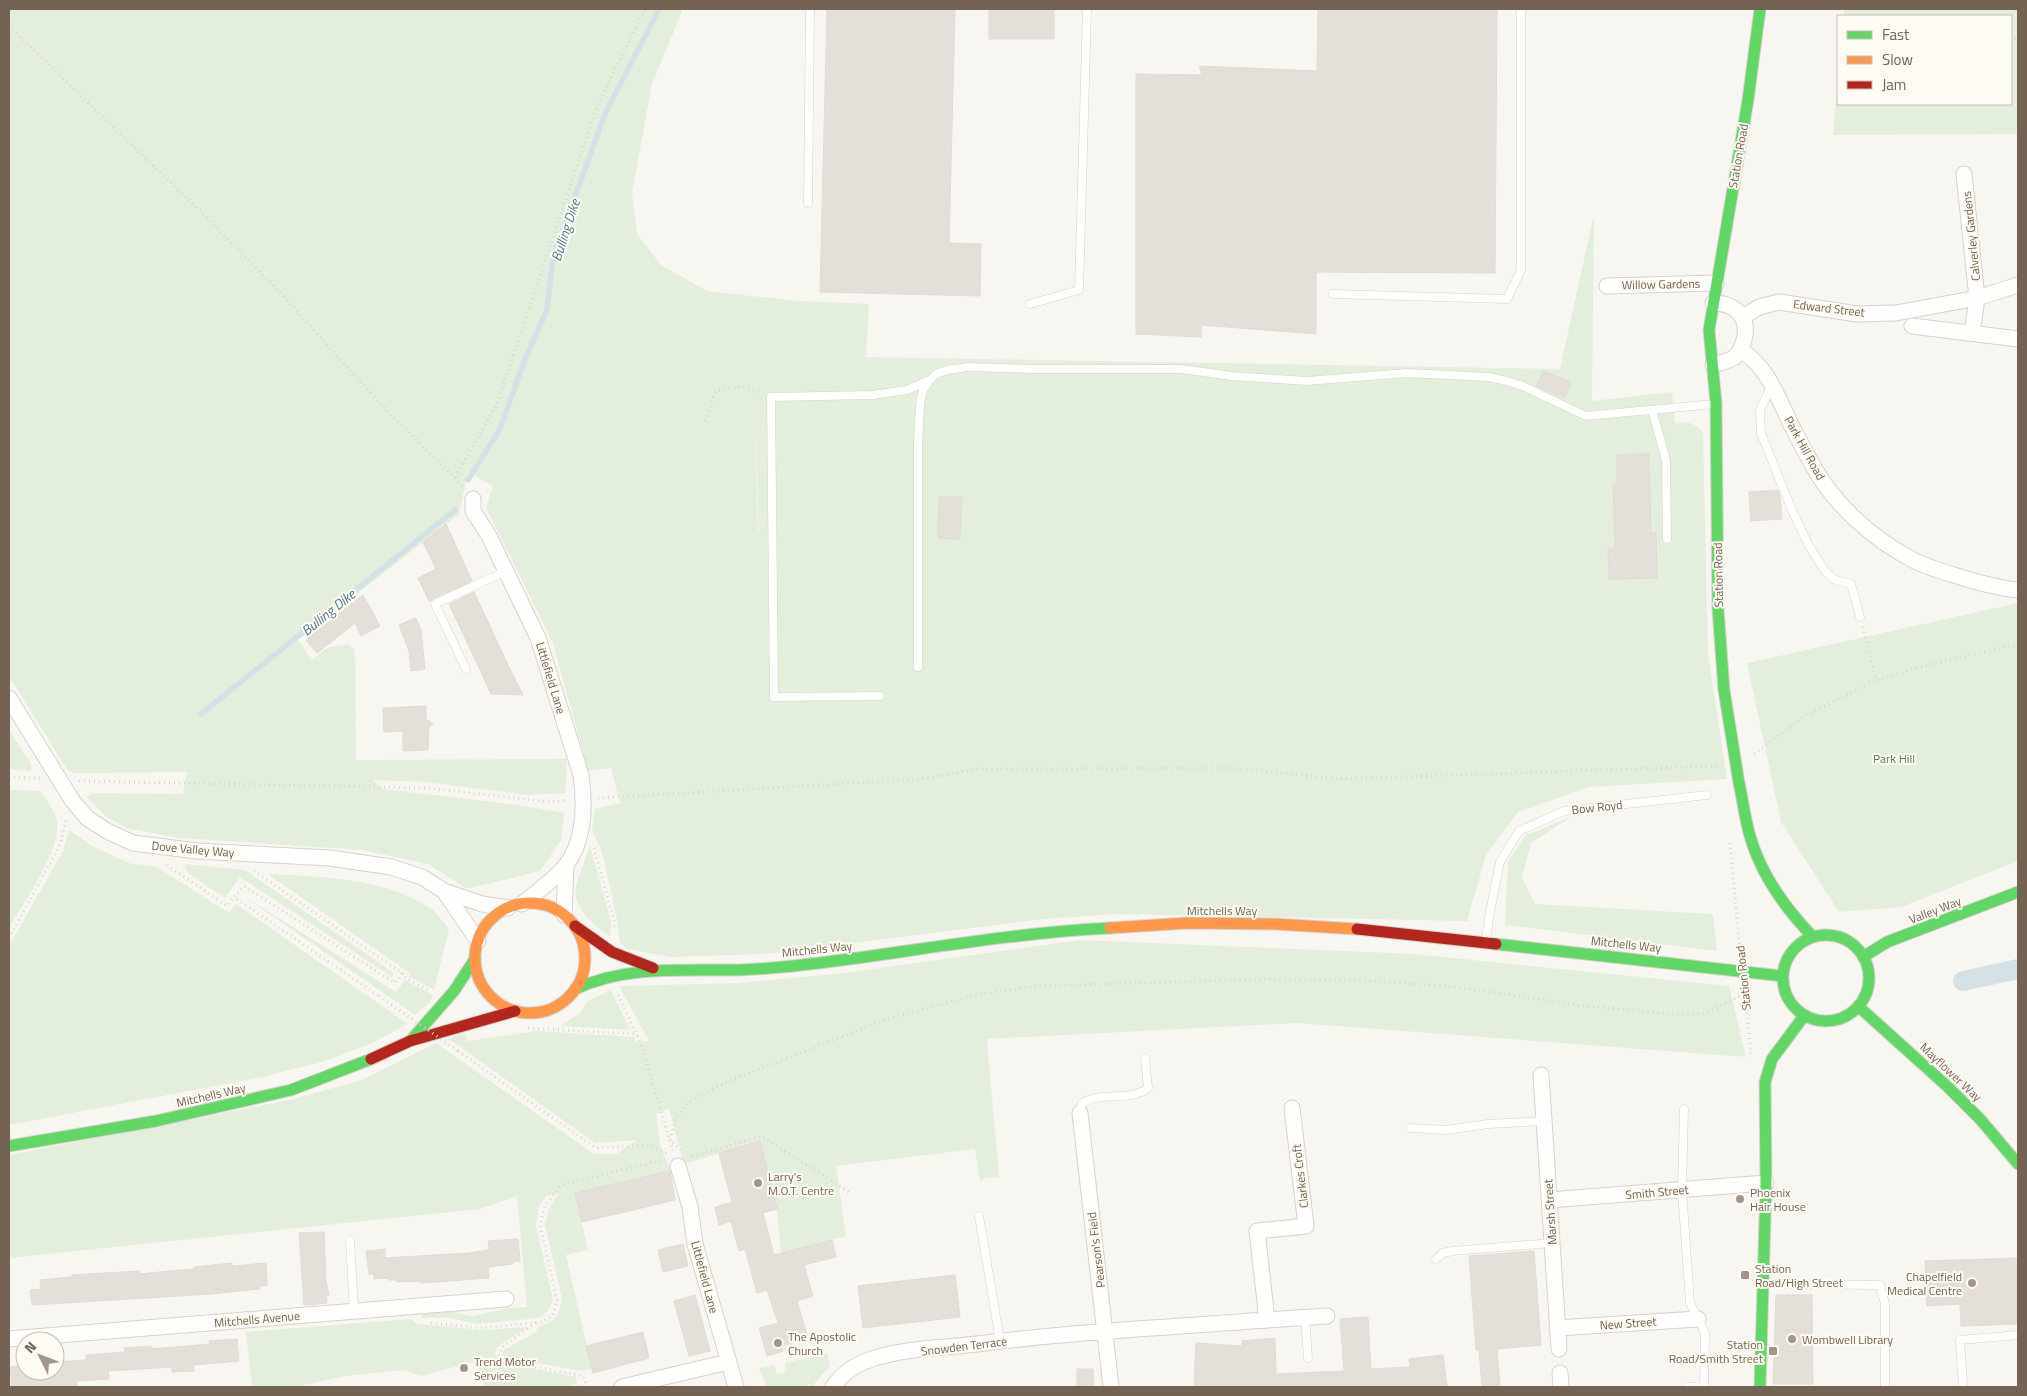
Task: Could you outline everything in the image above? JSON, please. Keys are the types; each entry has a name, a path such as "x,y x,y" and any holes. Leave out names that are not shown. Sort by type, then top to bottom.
{"main road":[{"name":"Station Road","path":"1760,9 1748,100 1709,330 1716,403 1718,609 1724,690 1750,838 1762,868 1799,923 1813,937"},
{"name":"Valley Way","path":"1863,957 1887,942 2018,892"},
{"path":"537,904 551,908 569,920 581,938 584,970 575,989 566,1000 550,1009 533,1013 515,1011 498,1004 486,991 478,976 475,959 478,941 485,926 496,915 515,906 537,904"},
{"name":"Mitchells Way","path":"569,920 595,944 613,955 660,970"},
{"name":"Mitchells Way","path":"575,989 590,982 614,975 660,970 740,970 810,964 992,938 1068,930 1187,923 1276,924 1357,929 1783,976"},
{"path":"1827,935 1842,938 1854,946 1863,957 1868,969 1865,995 1858,1006 1847,1016 1833,1021 1818,1021 1804,1016 1795,1009 1788,999 1784,988 1783,976 1786,963 1792,952 1801,943 1813,937 1827,935"},
{"name":"Mitchells Way","path":"410,1041 445,1004 465,979 475,959"},
{"name":"Mayflower Way","path":"1858,1006 1949,1088 2016,1157"},
{"name":"Mitchells Way","path":"9,1146 156,1121 292,1090 357,1066 410,1041 515,1011"},
{"path":"1760,1387 1766,1183 1765,1082 1772,1060 1804,1016"}],"street":[{"name":"Calverley Gardens","path":"1964,174 1977,298"},
{"name":"Willow Gardens","path":"1606,286 1716,283"},
{"name":"Edward Street","path":"1743,316 1760,307 1779,302 1857,314 1896,313 1977,298 2018,285"},
{"path":"1972,333 1977,298"},
{"path":"1713,303 1724,303 1743,316 1746,334 1741,350 1733,358 1713,365"},
{"path":"1912,326 2018,339"},
{"name":"Park Hill Road","path":"1741,350 1762,368 1773,384 1814,467 1839,501 1856,519 1884,543 1914,561 1946,573 2005,589 2018,590"},
{"name":"Littlefield Lane","path":"473,499 473,511 489,536 538,638 581,775 584,799 580,831 575,851 566,866 515,906"},
{"name":"Dove Valley Way","path":"9,698 72,800 87,818 106,831 133,843 197,850 330,858 391,867 422,877 444,891 482,904 515,906"},
{"name":"Littlefield Lane","path":"566,866 569,920"},
{"name":"Dove Valley Way","path":"444,891 478,941"},
{"name":"Marsh Street","path":"1541,1075 1559,1349"},
{"name":"Clarkes Croft","path":"1267,1320 1257,1231 1306,1226 1292,1108"},
{"name":"Pearson's Field","path":"1080,1113 1111,1387"},
{"name":"Littlefield Lane","path":"681,1158 695,1244 736,1387"},
{"name":"Smith Street","path":"1550,1200 1766,1183"},
{"name":"Mitchells Avenue","path":"9,1339 506,1299"},
{"path":"1105,1332 1327,1316"},
{"name":"New Street","path":"1558,1328 1698,1319"},
{"name":"Snowden Terrace","path":"833,1387 838,1379 854,1367 891,1354 1000,1341 1105,1332"},
{"path":"622,1387 728,1362"}],"lane":[{"path":"808,203 810,9"},
{"path":"1030,304 1079,290 1088,9"},
{"path":"1332,294 1507,299 1521,270 1521,9"},
{"path":"918,667 918,444 920,404 923,390 936,374 968,367 1181,369 1232,376 1306,381 1407,373 1490,377 1507,381 1525,387 1586,416 1716,403"},
{"path":"880,696 774,697 771,397 872,395 907,390 930,380"},
{"path":"1773,384 1760,410 1761,433 1791,508 1808,544 1825,570 1835,580 1851,584 1860,616"},
{"path":"1652,410 1666,460 1667,539"},
{"path":"466,669 435,604 506,571"},
{"name":"Bow Royd","path":"1486,942 1500,862 1519,831 1564,811 1707,795"},
{"path":"1080,1113 1082,1103 1089,1099 1100,1096 1140,1094 1148,1088 1145,1058"},
{"path":"1684,1109 1682,1190 1690,1303 1705,1333 1704,1386 1688,1387"},
{"path":"1412,1128 1446,1130 1488,1124 1544,1121"},
{"path":"979,1216 1000,1341"},
{"path":"350,1241 354,1310"},
{"path":"1436,1259 1443,1253 1452,1250 1552,1243"},
{"path":"1763,1284 1880,1285 1885,1304 1886,1387"},
{"path":"1305,1318 1308,1358"},
{"path":"1963,1387 1960,1340 2018,1335"}],"path":[{"path":"454,477 496,406 598,104 645,9"},
{"path":"9,26 200,211 272,284 390,414 454,477 473,499"},
{"path":"704,421 716,391 742,386 771,397"},
{"path":"1860,616 1876,680"},
{"path":"1749,756 1758,753 1805,716 1876,680 1920,666 2018,644"},
{"path":"80,781 428,788 551,802 923,779 976,769 1232,768 1338,779 1724,766"},
{"path":"9,938 59,847 68,815 72,820"},
{"path":"580,831 593,844 614,921 613,955"},
{"name":"Station Road","path":"1729,834 1751,1058"},
{"path":"165,859 167,865 228,906 244,886 395,983 402,973"},
{"path":"247,867 402,973 407,979 429,991"},
{"path":"234,897 596,1148 650,1145 681,1158"},
{"path":"614,975 614,987 642,1044 670,1140 681,1158"},
{"path":"681,1158 670,1140 676,1118 689,1102 724,1083 884,1020 979,994 1037,986 1274,979 1380,981 1455,986 1579,1005 1667,1014 1706,1013 1745,994"},
{"path":"427,1323 479,1328 537,1323 542,1322 553,1314 557,1300 540,1225 545,1206 561,1185 681,1158 761,1136 849,1192"},
{"path":"537,1323 502,1348 499,1355 503,1361 583,1376 587,1387"}],"green space":[{"path":"9,9 683,9 652,84 632,193 637,234 661,265 707,291 799,301 869,304 866,357 1560,369 1594,214 1592,401 1672,392 1675,424 1690,423 1703,433 1708,653 1727,779 1589,787 1518,812 1486,855 1467,921 1117,914 1044,919 766,954 671,957 628,949 620,943 617,920 602,852 592,830 595,809 620,803 611,768 588,771 553,643 486,508 493,486 468,472 459,514 298,640 312,660 327,648 348,644 355,650 356,760 567,759 565,793 527,795 426,782 373,780 383,789 511,804 564,813 561,840 540,871 467,889 428,864 362,850 180,838 129,829 105,816 87,797 91,793 183,794 187,772 73,773 66,768 9,676","holes":["755,404 759,533 758,532"]},
{"path":"1844,9 2018,9 2018,134 1833,135 1837,90 1837,105 2012,105 2012,15 1844,15"},
{"name":"Park Hill","path":"2018,603 2018,861 1901,907 1839,912 1781,822 1747,663"},
{"path":"9,730 31,764 31,771 9,769"},
{"path":"9,790 41,791 56,818 57,834 40,876 9,928"},
{"path":"1571,817 1531,843 1522,878 1535,904 1713,914 1717,951 1505,925 1508,862 1526,835"},
{"path":"69,830 92,846 129,863 157,867 229,913 236,904 408,1024 372,1043 328,1060 263,1077 9,1125 9,946 63,851"},
{"path":"590,845 611,922 610,937 586,916 581,909 576,895 577,882"},
{"path":"186,864 245,870 394,973 392,977 240,877 225,898 189,874 185,867"},
{"path":"268,874 331,878 373,885 413,898 431,909 449,929 434,990 409,977 411,974"},
{"path":"242,895 396,992 405,980 433,995 430,1002 415,1015"},
{"path":"1080,940 1414,954 1729,986 1746,1057 1297,1023 987,1039 999,1177 984,1178 980,1182 975,1149 836,1166 846,1236 781,1253 777,1209 760,1141 684,1164 669,1109 656,1114 660,1145 671,1171 575,1193 588,1250 566,1255 592,1368 583,1371 506,1358 502,1354 504,1350 536,1332 538,1327 552,1321 558,1313 562,1299 545,1225 549,1208 558,1194 547,1195 539,1206 536,1225 553,1300 547,1312 538,1318 478,1324 450,1318 422,1318 422,1314 447,1311 472,1316 508,1308 527,1307 517,1196 480,1209 9,1258 9,1155 289,1100 362,1080 436,1043 594,1154 616,1154 637,1140 595,1143 449,1039 464,1032 468,1041 537,1031 634,1037 635,1042 649,1041 619,986 739,983 844,973"},
{"path":"611,990 630,1030 560,1026 580,1013 588,1001"},
{"path":"411,1319 417,1324 479,1330 529,1327 498,1346 495,1354 501,1362 576,1377 577,1384 566,1387 484,1387 477,1361 421,1376 403,1370 345,1376 295,1387 252,1387 246,1332"},
{"path":"827,1353 830,1366 812,1386 808,1384 806,1387 767,1387 759,1368 775,1365 776,1374 786,1372 785,1363"}],"building":[{"path":"827,9 955,9 949,243 981,244 980,296 820,292"},
{"path":"989,9 1054,9 1054,39 989,39"},
{"path":"1318,9 1497,9 1495,273 1316,272 1316,334 1201,325 1201,337 1136,334 1136,74 1202,75 1199,66 1317,71"},
{"path":"1543,371 1571,382 1565,398 1537,386"},
{"path":"1649,454 1651,534 1656,533 1657,578 1609,579 1608,548 1615,548 1613,484 1617,484 1617,455"},
{"path":"1778,490 1782,519 1751,521 1749,492"},
{"path":"939,497 962,497 960,539 938,538"},
{"path":"446,524 472,581 429,601 418,578 436,569 423,542"},
{"path":"474,592 523,695 491,694 449,604"},
{"path":"363,595 380,626 361,636 355,623 317,653 306,640"},
{"path":"416,618 421,630 425,669 411,671 409,651 399,625"},
{"path":"426,706 426,719 433,724 429,727 428,750 403,751 403,731 384,732 383,708"},
{"path":"760,1141 777,1209 763,1213 774,1255 832,1240 836,1257 804,1265 813,1296 797,1301 808,1338 782,1346 783,1351 767,1356 759,1328 778,1323 767,1290 757,1293 745,1249 739,1251 731,1221 719,1225 715,1207 732,1202 719,1153"},
{"path":"670,1171 675,1200 582,1222 575,1193"},
{"path":"324,1232 326,1281 329,1295 326,1295 327,1303 304,1305 299,1233"},
{"path":"518,1239 520,1261 488,1267 489,1278 421,1283 421,1281 397,1282 397,1280 389,1280 389,1278 374,1279 374,1274 369,1274 366,1251 385,1249 385,1258 469,1253 489,1250 488,1241"},
{"path":"683,1244 688,1266 663,1272 658,1250"},
{"path":"1534,1251 1541,1345 1497,1349 1500,1387 1482,1387 1479,1350 1476,1350 1469,1256"},
{"name":"Chapelfield Medical Centre","path":"2018,1258 2018,1324 1961,1326 1960,1304 1927,1306 1925,1261"},
{"path":"232,1263 233,1266 266,1263 267,1285 260,1286 259,1289 211,1294 32,1305 30,1290 41,1289 40,1280 72,1277 72,1275 139,1271 140,1274"},
{"path":"955,1275 960,1317 863,1328 858,1286"},
{"path":"695,1295 710,1351 689,1356 674,1301"},
{"name":"Wombwell Library","path":"1776,1295 1812,1295 1813,1384 1773,1384"},
{"path":"1368,1317 1371,1369 1410,1367 1409,1359 1443,1355 1447,1387 1194,1387 1196,1343 1242,1346 1242,1341 1275,1338 1276,1374 1344,1371 1340,1319"},
{"path":"643,1332 649,1358 593,1373 586,1346"},
{"path":"237,1339 239,1361 193,1365 194,1371 172,1372 172,1367 108,1371 109,1379 77,1381 77,1387 12,1387 10,1367 15,1367 15,1381 65,1381 65,1361 86,1360 86,1355 125,1352 124,1348 152,1346 152,1349 210,1344 209,1341"},
{"path":"1077,1369 1093,1369 1094,1387 1077,1387"}],"waterway":[{"name":"Bulling Dike","path":"468,480 500,429 525,359 547,310 553,257 605,114 659,9"},
{"name":"Bulling Dike","path":"201,714 455,510"},
{"path":"1963,981 2018,969"}],"traffic: fast":[{"path":"1724,690 1718,609 1716,403 1709,330 1748,100 1760,9"},
{"path":"1724,690 1739,783"},
{"path":"1739,783 1748,830 1767,877 1784,903 1813,937"},
{"path":"1863,957 1887,942 2018,892"},
{"path":"575,989 595,981 635,973 783,967 997,938 1110,928"},
{"path":"1826,935 1842,939 1856,948 1865,962 1869,978 1865,994 1856,1008 1842,1017 1826,1021 1810,1017 1796,1008 1787,994 1783,978 1787,962 1796,948 1810,939 1826,935"},
{"path":"1496,944 1783,976"},
{"path":"412,1039 454,991 475,959"},
{"path":"1858,1006 1949,1088 1980,1119 2018,1164"},
{"path":"1760,1387 1766,1183 1765,1082 1772,1059 1804,1016"},
{"path":"9,1146 156,1121 291,1090 371,1059"}],"traffic: slow":[{"path":"530,903 541,904 551,908 569,919 580,937 584,947 585,958 584,969 580,979 569,997 551,1008 541,1012 530,1013 519,1012 509,1008 491,997 480,979 476,969 475,958 476,947 480,937 491,919 509,908 519,904 530,903"},
{"path":"1110,928 1187,923 1275,924 1357,929"}],"traffic: jam":[{"path":"575,926 612,952 653,968"},
{"path":"1357,929 1496,944"},
{"path":"371,1059 410,1041 515,1011"}],"place":[{"name":"Larry's M.O.T. Centre","path":"758,1183"},
{"name":"Phoenix Hair House","path":"1740,1199"},
{"name":"Station Road/High Street","path":"1745,1275"},
{"name":"Chapelfield Medical Centre","path":"1972,1283"},
{"name":"Wombwell Library","path":"1792,1339"},
{"name":"The Apostolic Church","path":"778,1343"},
{"name":"Station Road/Smith Street","path":"1773,1351"},
{"name":"Trend Motor Services","path":"464,1368"}]}
